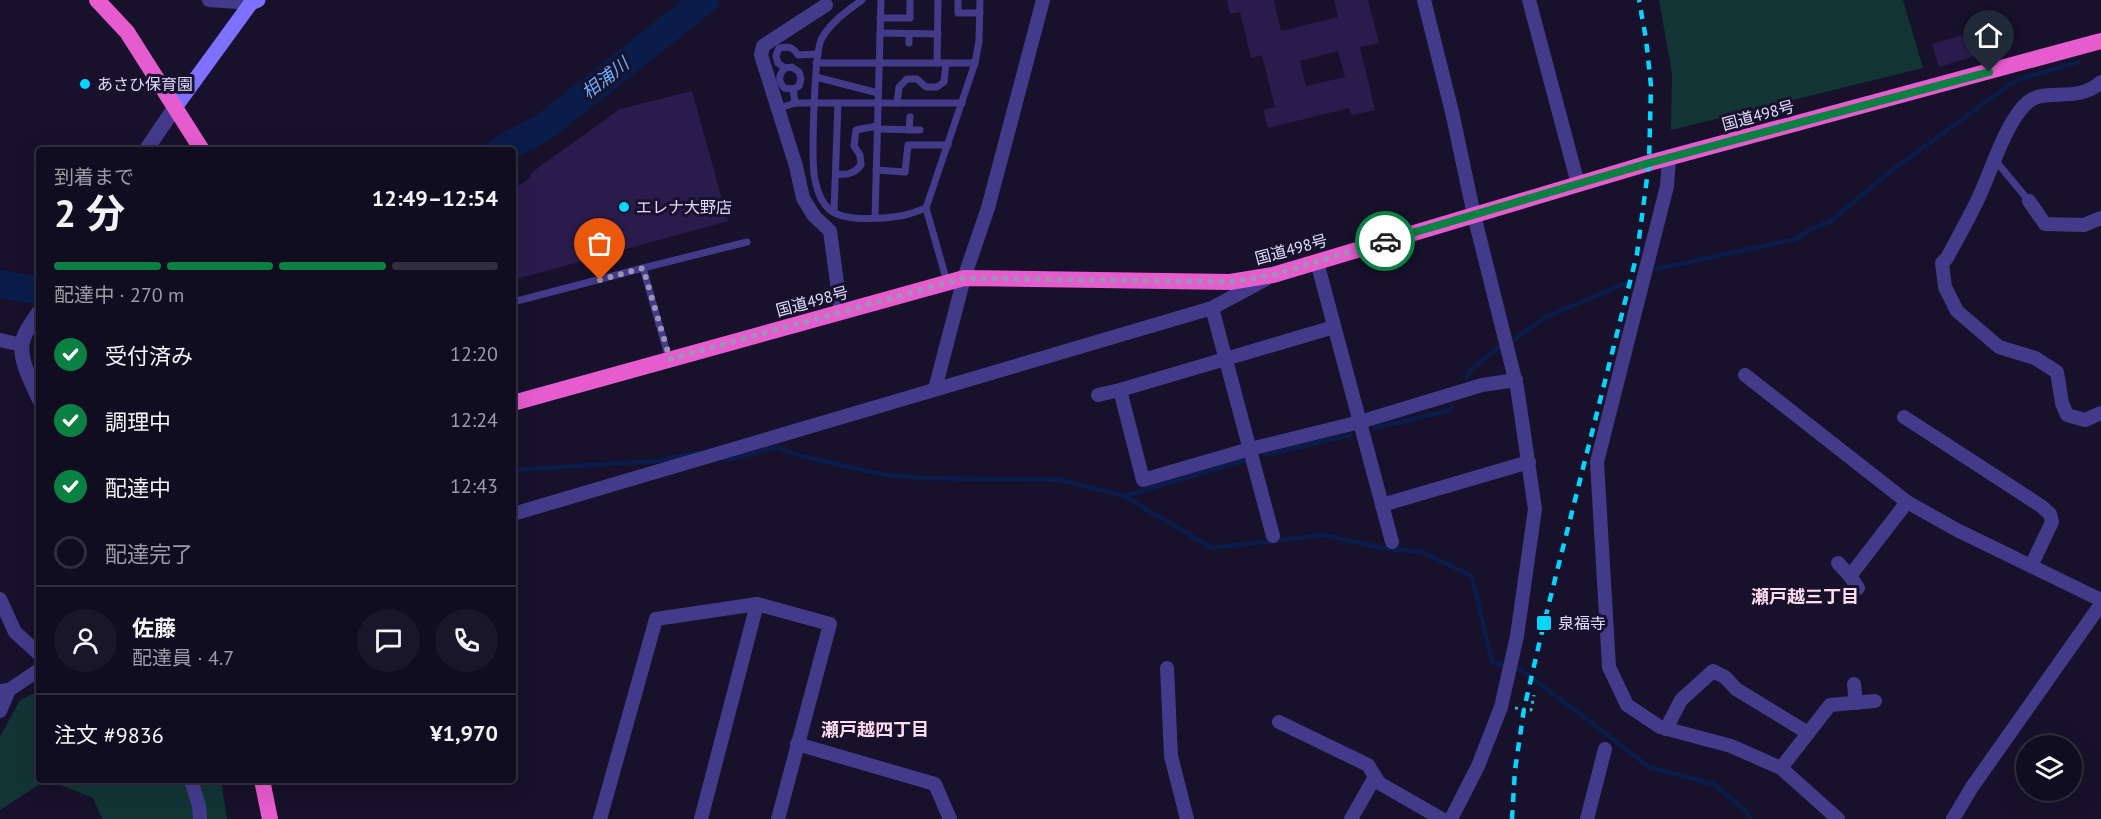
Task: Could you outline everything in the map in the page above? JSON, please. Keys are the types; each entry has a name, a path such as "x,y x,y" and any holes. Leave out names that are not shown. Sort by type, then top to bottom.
{"highway":[{"path":"97,0 127,32 200,147"},
{"name":"国道498号","path":"516,401 964,278 1230,282 1273,275 1669,158 2100,45"},
{"path":"263,783 270,819"}],"main road":[{"path":"176,106 254,2"}],"street":[{"path":"209,0 254,2"},
{"path":"935,389 964,278 988,208 1043,0"},
{"path":"1424,0 1452,112 1474,215 1516,380 1535,509 1527,573 1501,707 1479,766 1451,819"},
{"path":"1529,0 1578,184"},
{"path":"826,5 763,46 761,55 796,165 803,198 814,216 830,231 842,312"},
{"path":"2101,82 2089,92 2035,98 2026,103 2008,130 1977,200 1947,258 1942,263 1945,287 1957,311 1999,347 2035,358 2057,372 2062,403 2067,415 2085,420 2101,413"},
{"path":"148,147 176,106"},
{"path":"1669,158 1667,186 1597,462 1609,667 1627,705 1660,728 1731,746 1781,768 1838,819"},
{"path":"2029,201 2045,224 2084,225 2101,218"},
{"path":"1317,262 1392,542"},
{"path":"516,513 1212,308 1273,275"},
{"path":"1212,308 1273,536"},
{"path":"36,316 22,345 24,363 36,392"},
{"path":"1098,395 1334,327"},
{"path":"0,340 22,345"},
{"path":"1745,375 1907,502 2101,602 1972,787 1953,819"},
{"path":"1120,390 1143,480 1360,422 1482,386 1516,380"},
{"path":"1904,417 2041,506 2049,514 2052,522 2031,566"},
{"path":"1382,505 1529,462"},
{"path":"1838,563 1854,582 1907,502"},
{"path":"0,599 15,632 36,651"},
{"path":"701,819 757,604"},
{"path":"600,819 656,619 757,604 830,624 797,744 781,818"},
{"path":"1167,668 1171,756 1187,819"},
{"path":"1666,729 1681,700 1713,671 1725,677 1736,689 1808,733"},
{"path":"0,711 4,691 36,672"},
{"path":"1854,684 1856,703"},
{"path":"1781,768 1830,705 1875,701"},
{"path":"1279,722 1368,765 1379,783 1442,819"},
{"path":"797,744 935,784 950,819"},
{"path":"1587,819 1605,749"},
{"path":"1351,819 1375,777"},
{"path":"192,783 199,806 200,819"}],"lane":[{"path":"862,0 835,21 820,39 816,63 814,178 820,197 829,209 842,217 902,216 926,208"},
{"path":"875,218 881,0"},
{"path":"880,18 910,18 910,0"},
{"path":"897,103 899,87 908,79 917,79 926,87 937,87 944,81 938,34 938,0"},
{"path":"958,0 958,13 980,13"},
{"path":"947,282 926,208 975,63 979,41 980,0"},
{"path":"880,33 938,34"},
{"path":"909,34 909,44"},
{"path":"798,55 795,49 787,46 780,48 776,56 778,63 788,67 799,72 801,79 799,86 793,89 784,88 780,82 780,74 788,67 796,63 798,55"},
{"path":"798,55 818,54"},
{"path":"816,63 975,63"},
{"path":"816,77 878,93"},
{"path":"793,89 795,103"},
{"path":"786,106 795,103 962,103"},
{"path":"834,212 838,103"},
{"path":"909,130 910,117"},
{"path":"836,174 846,175 856,172 861,165 860,155 854,146 856,130 877,128 920,130"},
{"path":"876,171 906,172 908,144 948,144"},
{"path":"1995,160 2029,201"},
{"path":"516,301 747,242"},
{"path":"643,268 670,359"}],"path":[{"path":"1501,707 1532,710 1534,695"}],"green space":[{"path":"1659,0 1903,0 1923,68 1671,130 1672,73"},
{"path":"36,692 36,783 41,783 0,810 0,737 20,700"},
{"path":"56,783 221,783 227,819 102,819 93,798"}],"building":[{"path":"1227,0 1274,0 1281,31 1338,17 1334,0 1368,0 1379,43 1360,47 1375,110 1351,115 1349,108 1268,128 1263,110 1275,107 1262,55 1251,58 1240,12 1230,14","holes":["1338,51 1345,77 1306,86 1300,61"]},
{"path":"1977,31 1984,53 1939,67 1932,44"},
{"path":"692,91 728,221 516,279 516,187 530,178 531,173 620,109"}],"waterway":[{"name":"相浦川","path":"507,147 544,127 705,0"},
{"path":"1656,269 1796,239 1831,221 1887,174 2016,80 2078,62"},
{"path":"1515,339 1546,317 1629,282"},
{"name":"相浦川","path":"0,284 36,290"},
{"path":"1467,378 1471,369 1499,347"},
{"path":"1375,428 1450,410 1452,407"},
{"path":"1265,455 1350,435"},
{"path":"720,457 728,460 776,447 801,456 886,475 922,478 1061,480 1124,496 1212,548 1322,535 1388,549 1423,552 1472,576 1492,662 1521,670 1649,767 1713,784 1748,812 1750,819"},
{"path":"516,470 656,461 697,453"},
{"path":"1124,496 1243,461"}],"railway":[{"path":"1512,819 1515,770 1524,709 1637,254 1649,163 1651,86 1639,0"}],"way so far":[{"path":"600,280 643,268 670,359 964,278 1230,282 1273,275 1385,241"}],"place":[{"name":"あさひ保育園","path":"85,84"},
{"name":"エレナ大野店","path":"624,207"},
{"name":"泉福寺","path":"1544,623"}],"district":[{"name":"瀬戸越三丁目","path":"1805,596"},
{"name":"瀬戸越四丁目","path":"875,729"}],"route":[{"path":"1385,241 1649,163 1989,72"}]}
